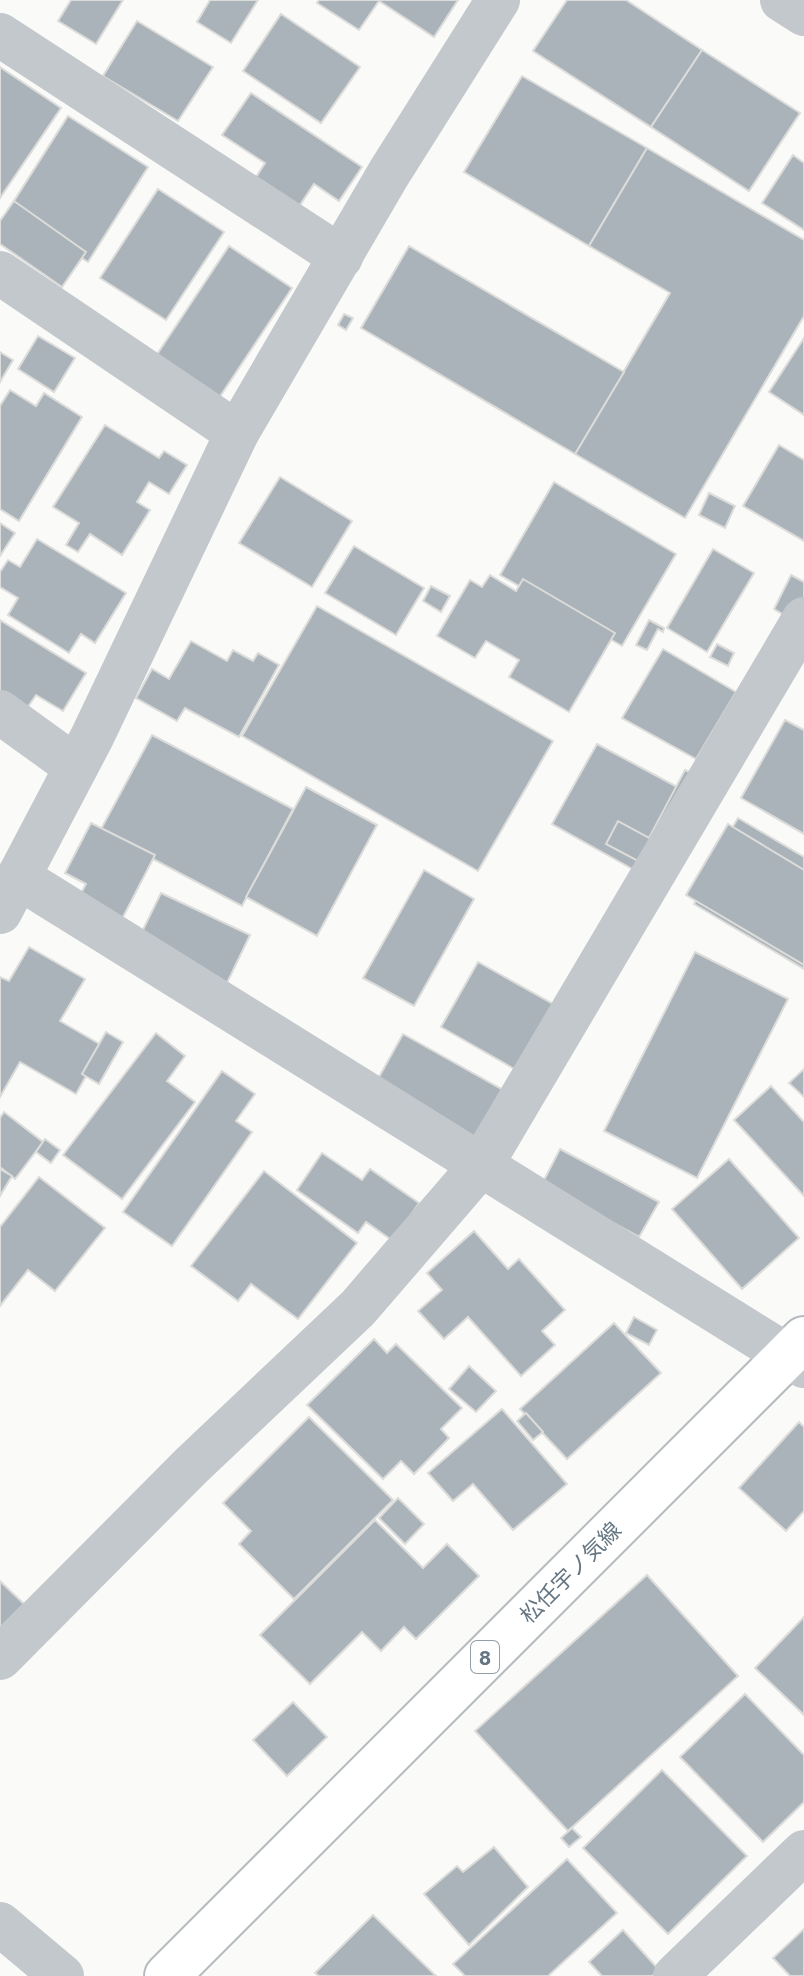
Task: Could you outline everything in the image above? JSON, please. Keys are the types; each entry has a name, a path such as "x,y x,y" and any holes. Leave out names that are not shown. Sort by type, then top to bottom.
{"main road":[{"name":"松任宇ノ気線","path":"167,1976 798,1354"}],"street":[{"path":"498,0 237,433 76,767 9,894 482,1164 798,1354"},
{"path":"782,0 804,14"},
{"path":"0,35 341,257"},
{"path":"0,273 237,433"},
{"path":"0,1658 191,1466 358,1308 482,1164 804,619"},
{"path":"0,712 76,767"},
{"path":"675,1976 804,1852"},
{"path":"0,1924 62,1976"}],"building":[{"path":"71,0 123,0 96,44 58,21"},
{"path":"210,0 258,0 231,43 197,22"},
{"path":"319,0 458,0 434,37 379,1 359,30 317,3"},
{"path":"567,0 626,0 702,50 651,127 533,51"},
{"path":"281,14 360,67 321,123 243,71"},
{"path":"137,21 213,67 178,121 103,76"},
{"path":"702,50 800,113 749,191 651,127"},
{"path":"0,67 61,108 0,198"},
{"path":"522,76 647,148 589,246 464,172"},
{"path":"251,93 362,167 339,201 314,184 296,211 253,182 265,163 222,135"},
{"path":"68,116 148,167 88,262 7,212"},
{"path":"647,148 804,240 804,316 685,518 575,454 670,293 589,246"},
{"path":"793,155 804,163 804,230 762,203"},
{"path":"158,189 224,232 166,320 100,278"},
{"path":"14,201 86,252 62,287 0,244 0,221"},
{"path":"229,246 292,288 217,401 154,359"},
{"path":"409,246 624,372 575,454 361,328"},
{"path":"344,314 353,318 346,330 338,325"},
{"path":"38,336 75,358 54,392 18,369"},
{"path":"804,338 804,415 769,392"},
{"path":"0,352 13,360 0,382"},
{"path":"10,390 36,406 44,393 82,417 19,521 0,509 0,406"},
{"path":"105,425 159,458 164,451 187,465 169,494 149,482 137,502 150,510 122,555 90,534 78,552 66,545 79,523 53,507"},
{"path":"779,445 804,460 804,541 743,506"},
{"path":"280,477 352,521 312,587 239,543"},
{"path":"554,482 676,554 622,646 500,575"},
{"path":"709,493 735,506 725,528 699,515"},
{"path":"0,523 15,533 0,556"},
{"path":"37,539 126,593 95,643 81,634 69,653 8,615 18,598 0,587 0,572 8,560 20,567"},
{"path":"354,546 424,588 396,635 325,593"},
{"path":"713,549 754,573 707,652 667,628"},
{"path":"490,575 516,591 523,579 615,633 569,712 509,677 519,660 486,641 475,658 437,636 470,580 482,587"},
{"path":"791,575 804,582 804,608 796,622 774,609"},
{"path":"431,586 450,596 441,612 423,601"},
{"path":"317,606 553,741 478,871 242,736"},
{"path":"0,620 86,673 63,711 36,695 21,717 0,704"},
{"path":"649,620 664,628 663,632 658,629 647,650 636,645"},
{"path":"191,641 227,661 233,650 253,661 258,653 279,665 239,737 185,708 177,721 136,698 152,669 169,679"},
{"path":"717,644 734,653 728,666 710,657"},
{"path":"663,649 736,692 696,759 622,718"},
{"path":"785,720 804,730 804,834 741,798"},
{"path":"152,735 293,809 242,906 100,831"},
{"path":"597,744 681,789 636,871 552,824"},
{"path":"685,770 701,778 653,869 606,844 618,821 649,838"},
{"path":"306,787 377,825 317,936 246,897"},
{"path":"738,818 804,857 804,969 694,904 703,890 697,887"},
{"path":"91,823 155,855 122,919 79,897 86,884 65,873"},
{"path":"728,824 804,870 804,965 686,895"},
{"path":"424,870 474,899 414,1006 363,978"},
{"path":"161,893 250,935 226,985 137,942"},
{"path":"29,947 85,979 60,1021 103,1046 76,1094 20,1062 0,1097 0,977 9,981"},
{"path":"695,952 788,999 697,1178 604,1131"},
{"path":"478,962 562,1009 525,1075 441,1027"},
{"path":"106,1032 123,1042 99,1084 82,1074"},
{"path":"156,1033 185,1056 167,1081 195,1102 122,1199 63,1155"},
{"path":"403,1034 503,1090 474,1142 374,1086"},
{"path":"804,1069 804,1097 789,1083"},
{"path":"222,1071 255,1094 236,1121 252,1132 172,1246 123,1212"},
{"path":"771,1086 804,1122 804,1196 734,1120"},
{"path":"4,1112 43,1142 15,1179 0,1167 0,1118"},
{"path":"45,1139 60,1150 51,1163 36,1152"},
{"path":"560,1149 659,1202 639,1237 542,1184"},
{"path":"322,1153 362,1180 370,1169 419,1203 393,1241 366,1222 358,1233 297,1190"},
{"path":"729,1159 799,1238 742,1289 672,1209"},
{"path":"0,1169 12,1176 0,1196"},
{"path":"264,1171 357,1243 298,1319 251,1284 238,1301 191,1266"},
{"path":"39,1177 105,1228 55,1291 28,1270 0,1306 0,1227"},
{"path":"474,1231 508,1269 519,1259 565,1310 542,1331 555,1345 521,1376 468,1317 444,1339 418,1311 442,1290 427,1273"},
{"path":"634,1317 657,1330 649,1345 626,1333"},
{"path":"614,1323 661,1373 567,1459 520,1409"},
{"path":"374,1339 387,1353 396,1344 462,1408 441,1429 449,1438 414,1474 401,1461 383,1479 307,1405"},
{"path":"469,1366 496,1391 476,1412 449,1389"},
{"path":"502,1409 567,1484 513,1530 473,1484 453,1501 428,1473"},
{"path":"526,1413 543,1432 533,1440 517,1421"},
{"path":"309,1417 393,1500 294,1599 239,1544 251,1531 223,1503"},
{"path":"799,1422 804,1427 804,1511 786,1531 739,1488"},
{"path":"398,1498 424,1524 405,1544 379,1518"},
{"path":"375,1520 423,1568 447,1544 479,1576 416,1639 404,1627 381,1651 362,1632 310,1684 260,1635"},
{"path":"647,1575 738,1676 568,1831 475,1731"},
{"path":"0,1581 24,1604 0,1628"},
{"path":"804,1617 804,1715 755,1668"},
{"path":"745,1694 804,1755 804,1802 763,1842 680,1757"},
{"path":"293,1702 327,1737 287,1776 253,1740"},
{"path":"662,1770 747,1856 668,1934 583,1848"},
{"path":"572,1828 581,1837 569,1847 561,1838"},
{"path":"494,1847 528,1887 469,1945 424,1894 457,1866 463,1872"},
{"path":"567,1859 617,1913 548,1976 465,1976 453,1964"},
{"path":"373,1915 436,1976 319,1976 315,1973"},
{"path":"804,1929 804,1976 790,1976 773,1958"},
{"path":"623,1930 659,1970 652,1976 602,1976 589,1962"}]}
